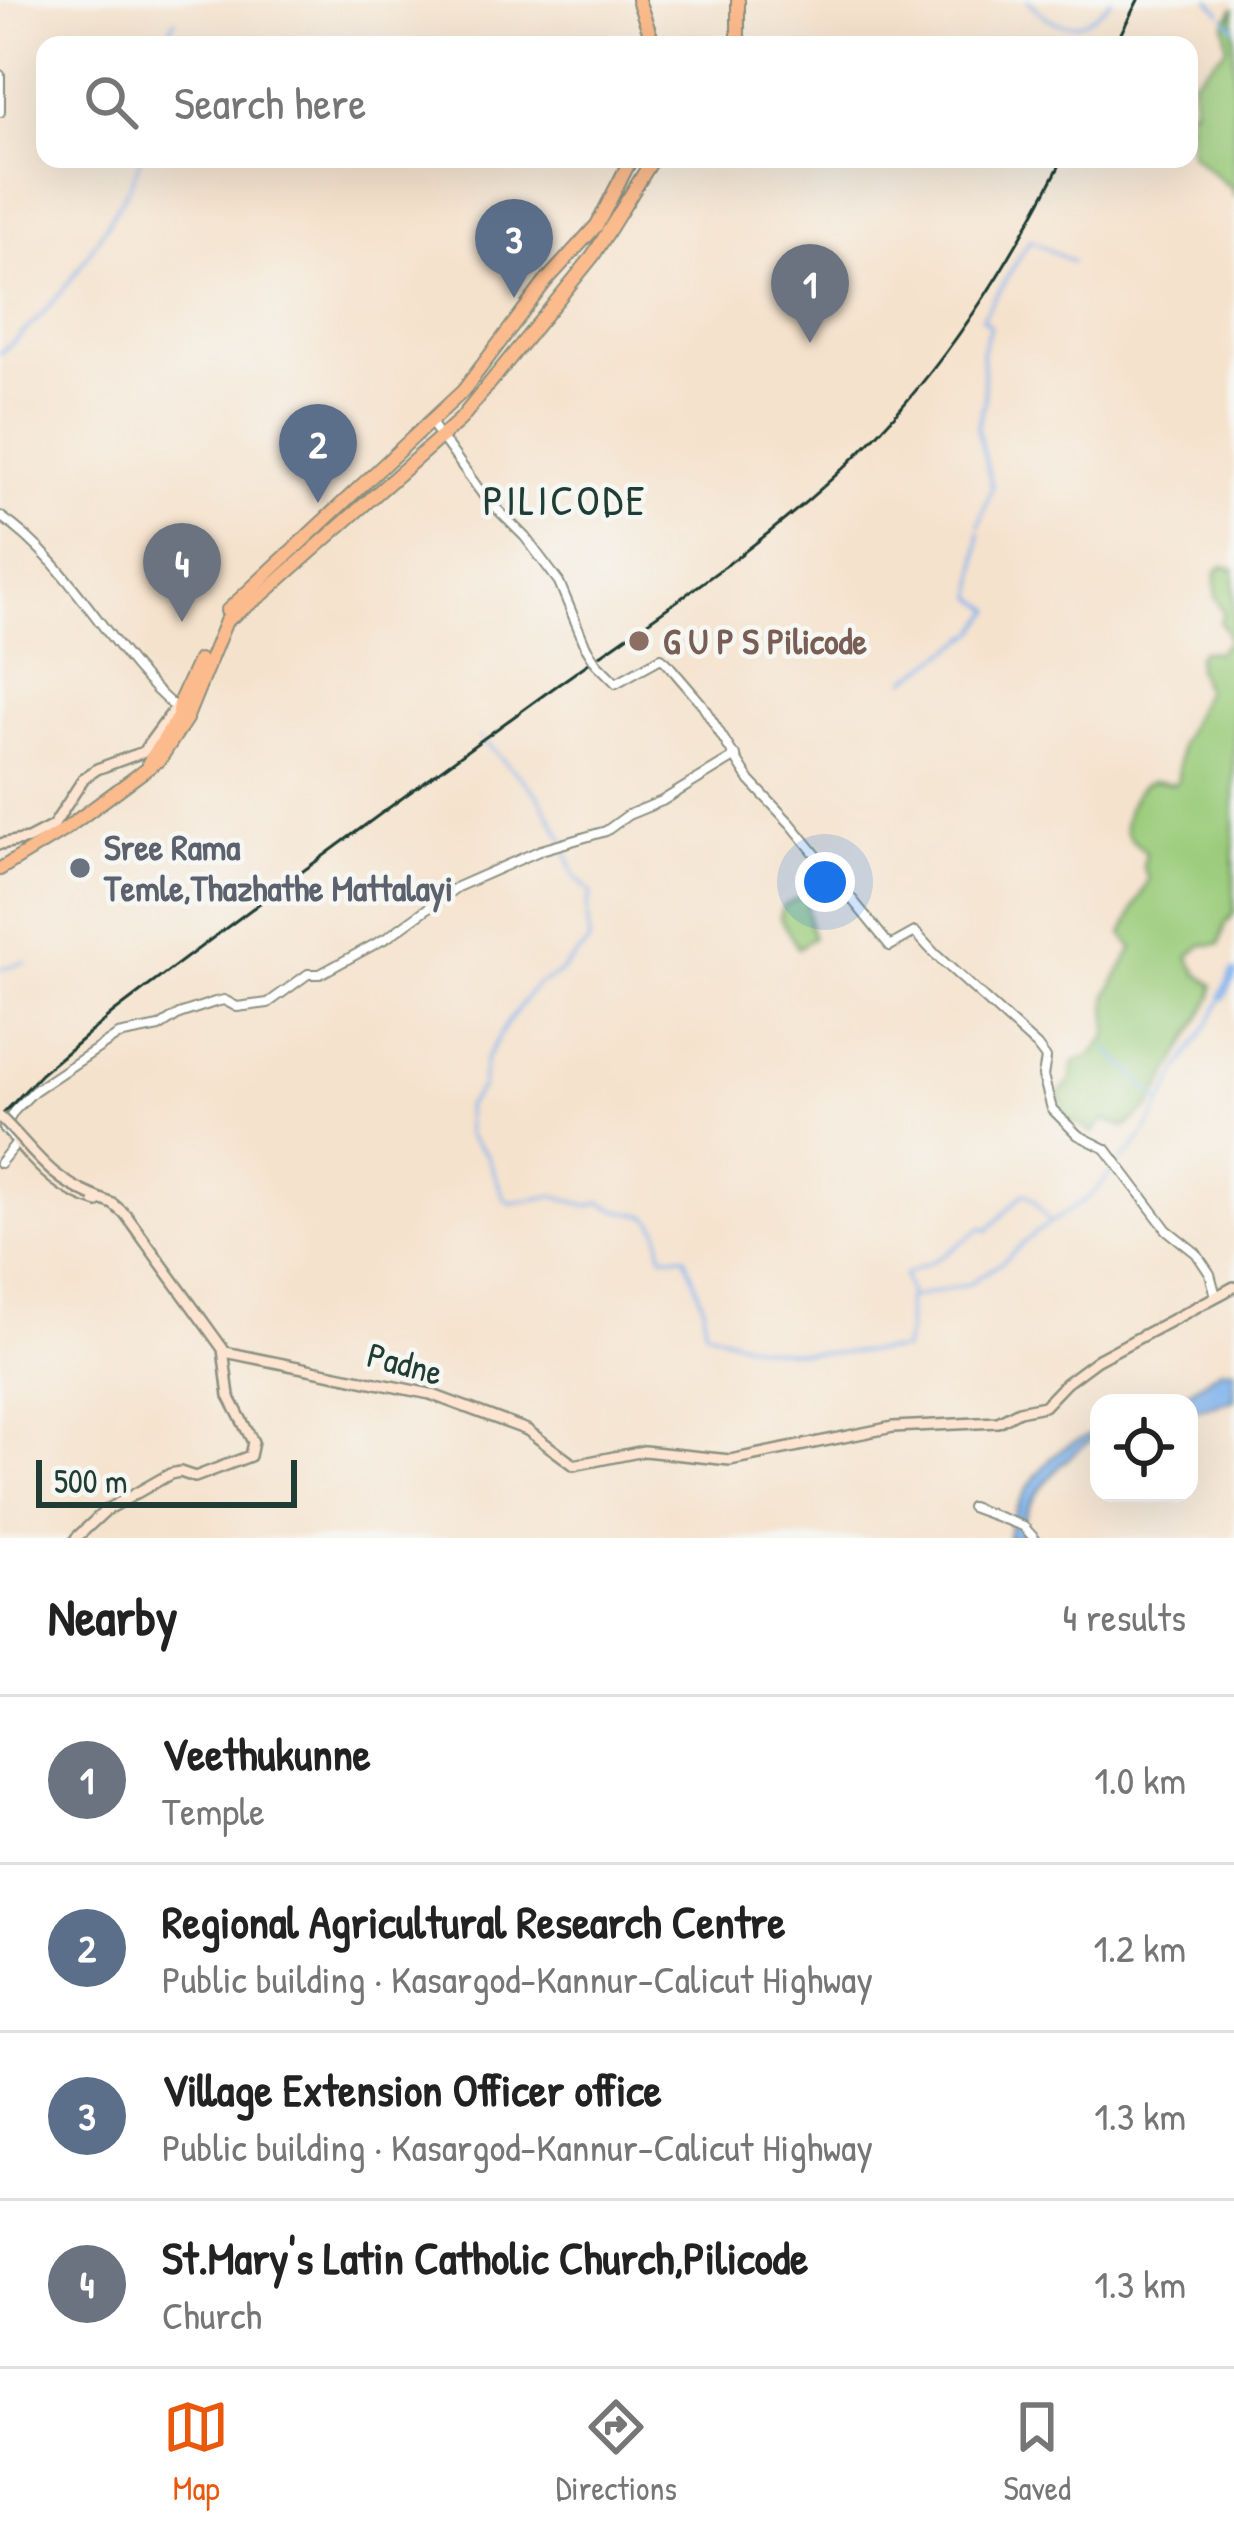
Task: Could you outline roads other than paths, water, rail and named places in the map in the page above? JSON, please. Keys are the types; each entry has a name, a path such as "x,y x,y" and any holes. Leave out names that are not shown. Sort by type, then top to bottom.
{"highway":[{"path":"638,0 651,36"},
{"path":"738,0 738,36"},
{"path":"148,766 178,717 178,704 208,643 237,600 432,424 597,225 626,168"},
{"path":"0,869 64,830 160,759 186,719 226,621 443,437 483,394 592,256 646,168"}],"main road":[{"path":"0,844 28,839 53,826 84,778 143,752 178,704"},
{"path":"0,1117 42,1166 69,1186 113,1204 126,1215 225,1352 229,1396 253,1442 250,1456 195,1477 170,1474 105,1511 76,1538"},
{"path":"17,1142 70,1191 113,1204"},
{"path":"1216,1295 1234,1287"},
{"name":"Padne","path":"225,1352 430,1394 527,1430 574,1466 644,1451 730,1460 893,1427 998,1423 1044,1406 1097,1360 1216,1295"}],"street":[{"path":"0,75 0,112"},
{"path":"432,424 483,495 525,537 559,582 596,663 620,682 663,658 701,703 750,781 890,946 915,932 1037,1046 1046,1058 1043,1076 1052,1109 1078,1135 1106,1149 1122,1167 1154,1215 1196,1253 1210,1274 1216,1295"},
{"path":"0,516 14,525 178,704"},
{"path":"0,1162 17,1142 4,1128 14,1111 100,1044 118,1035 159,1027 214,1002 224,1000 235,1007 268,1003 308,974 325,972 388,937 457,887 541,850 606,831 628,814 662,801 736,756"},
{"path":"971,1507 1023,1526 1034,1538"}],"water":[{"path":"1221,1369 1234,1369 1234,1400 1198,1409 1198,1394 1186,1394"},
{"path":"1090,1435 1090,1442 1036,1494 1022,1538 1008,1538 1028,1488 1064,1448"}],"waterway":[{"path":"1028,0 1049,19 1070,25 1090,19 1111,0"},
{"path":"1210,0 1221,13"},
{"path":"1225,18 1234,27"},
{"path":"167,36 175,20"},
{"path":"0,353 52,304 78,269 137,168"},
{"path":"979,526 992,486 977,428 985,400 982,352 990,326 982,318 1030,240 1072,262"},
{"path":"906,680 976,632 993,610 975,597 979,532"},
{"path":"484,741 538,795 564,841"},
{"path":"565,847 573,874 591,893 589,942 557,975 535,986 505,1026 485,1061 482,1087 466,1106 467,1135 487,1155 505,1200 511,1203 554,1196 589,1206 600,1202 651,1219 662,1256 685,1256 703,1305 705,1330 780,1350 903,1350 908,1334 907,1299 968,1284 1091,1196 1117,1166"},
{"path":"0,969 26,962"},
{"path":"1223,996 1234,973"},
{"path":"1121,1161 1147,1130 1223,996"},
{"path":"1106,1047 1161,1102"},
{"path":"911,1298 904,1275 943,1256 983,1227 987,1231 1024,1193 1050,1223"}],"railway":[{"path":"1120,36 1138,0"},
{"path":"0,1117 41,1074 113,1013 804,504 881,430 959,335 1058,168"}],"place":[{"name":"Village Extension Officer office","path":"514,298"},
{"name":"Veethukunne","path":"810,343"},
{"name":"Regional Agricultural Research Centre","path":"318,503"},
{"name":"St.Mary's Latin Catholic Church,Pilicode","path":"182,622"},
{"name":"G U P S Pilicode","path":"639,641"},
{"name":"Sree Rama Temle,Thazhathe Mattalayi","path":"80,868"}],"district":[{"name":"PILICODE","path":"565,500"}]}
